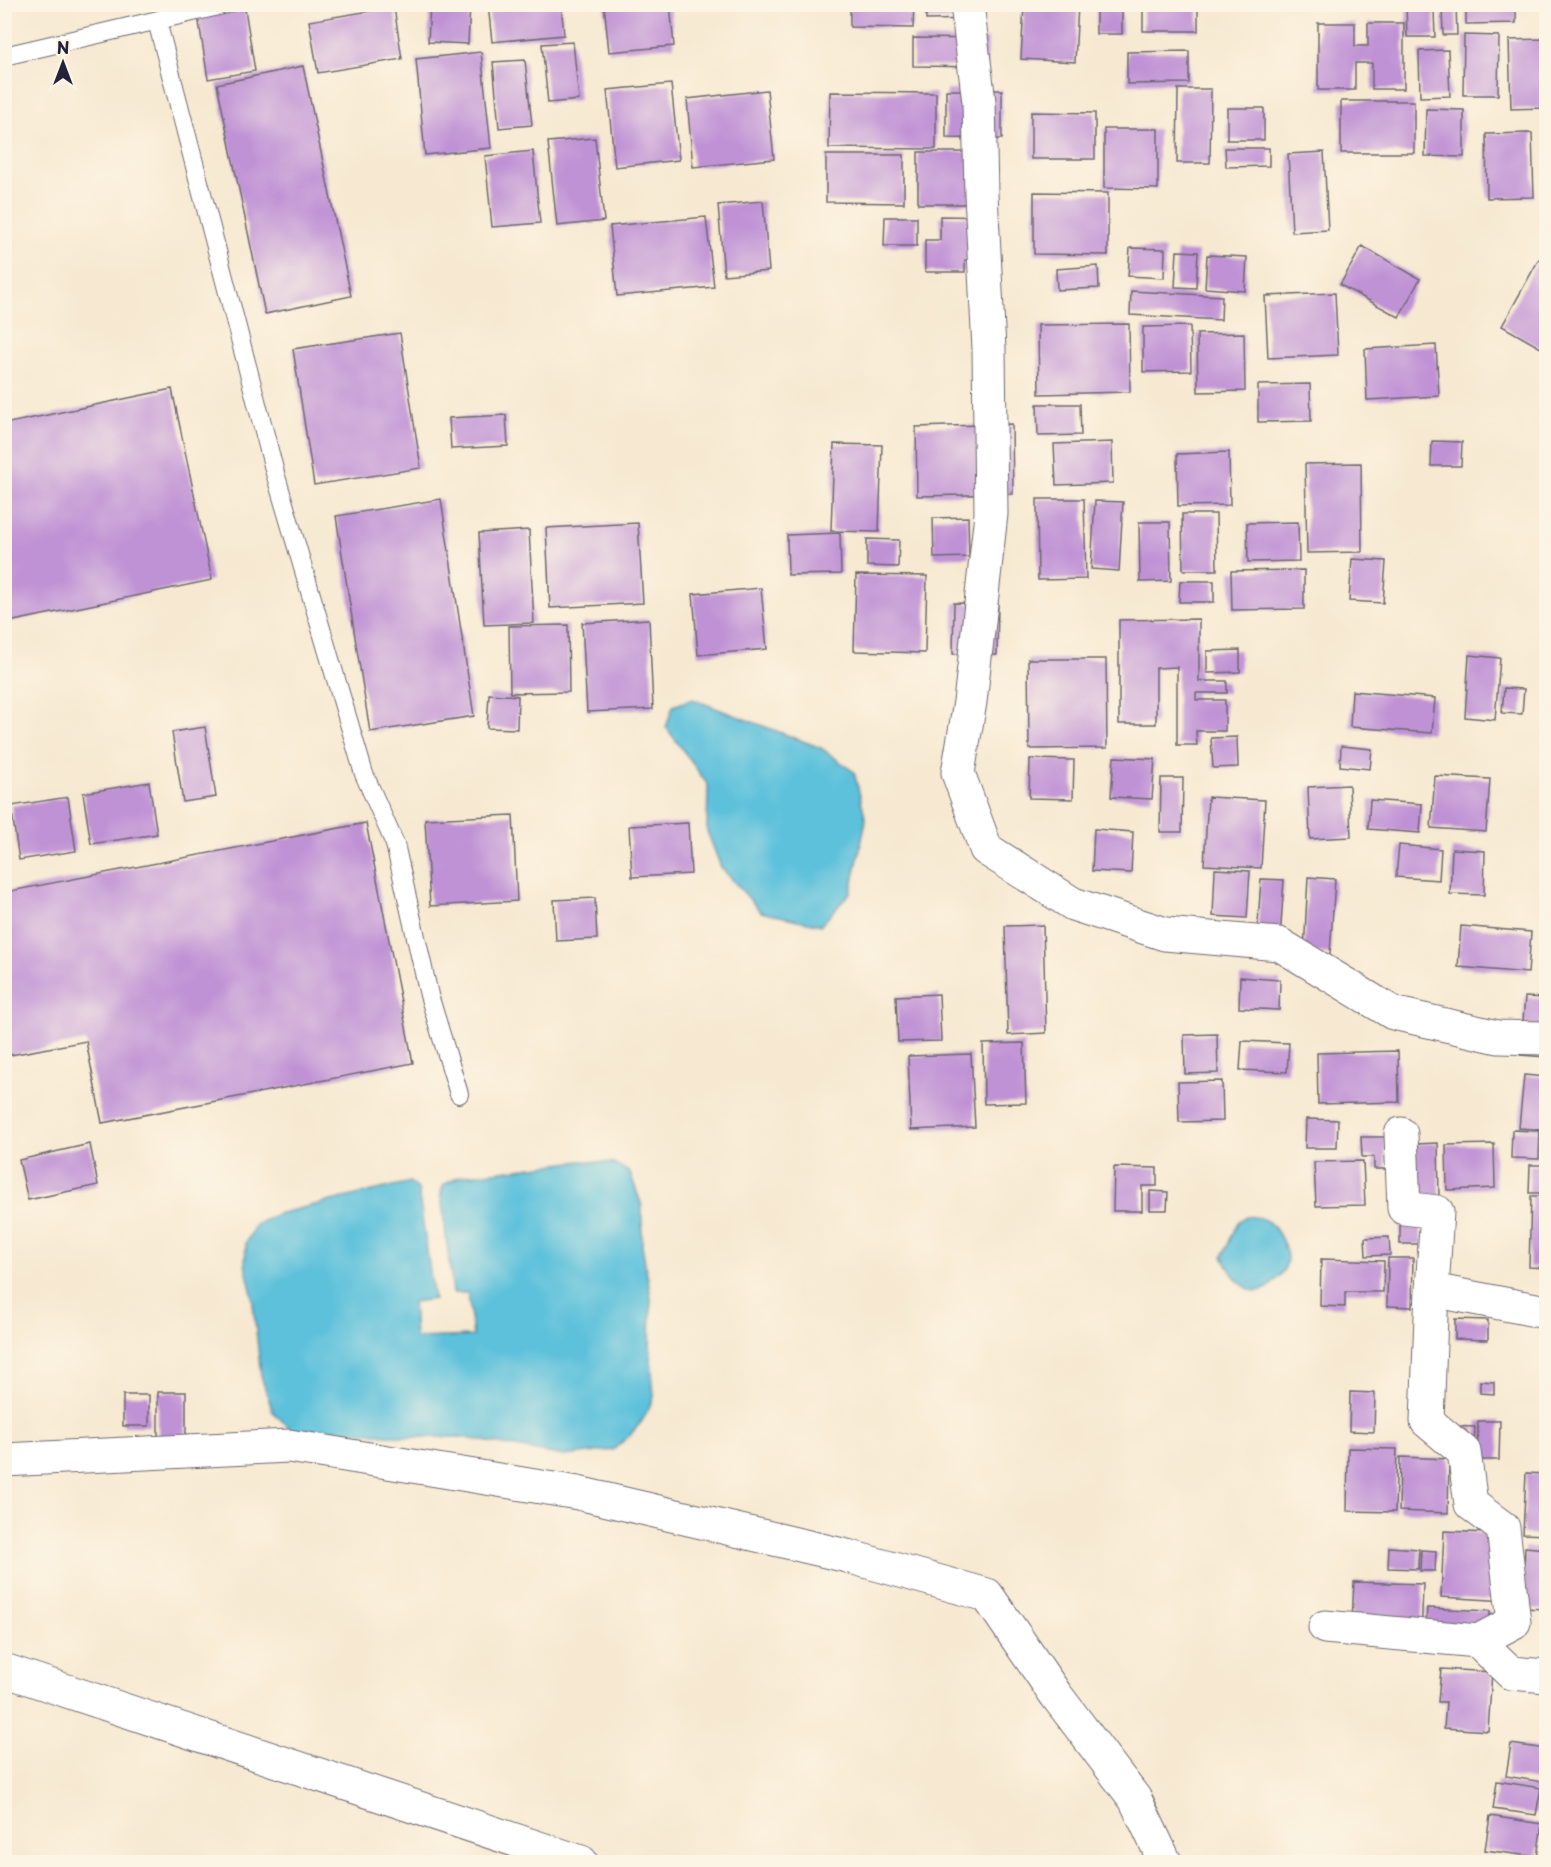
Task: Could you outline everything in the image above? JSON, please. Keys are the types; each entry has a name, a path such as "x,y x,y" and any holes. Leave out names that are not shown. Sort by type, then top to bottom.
{"street":[{"path":"967,4 979,102 989,349 991,514 970,702 958,773 986,849 1073,904 1165,934 1279,944 1393,1013 1498,1037 1546,1038"},
{"path":"1325,1627 1478,1641 1514,1622 1503,1528 1471,1504 1464,1452 1427,1421 1437,1212 1404,1208 1401,1134"},
{"path":"1432,1290 1546,1312"},
{"path":"4,1460 289,1446 578,1493 847,1556 987,1595 1056,1695 1135,1799 1165,1863"},
{"path":"1478,1641 1511,1673 1546,1676"},
{"path":"4,1670 580,1863"}],"lane":[{"path":"4,56 227,4"},
{"path":"157,21 275,473 364,774 395,844 429,995 459,1094"}],"water":[{"path":"692,699 821,748 854,772 866,820 851,892 821,925 761,912 721,867 707,831 708,785 666,727 673,706"},
{"path":"581,1161 614,1163 630,1173 642,1206 642,1245 651,1298 650,1345 654,1397 642,1421 613,1450 564,1456 461,1437 405,1437 333,1429 293,1431 273,1412 261,1376 252,1294 245,1264 246,1243 255,1225 277,1214 410,1182 418,1189 434,1299 413,1302 415,1338 473,1336 468,1293 453,1293 441,1194 443,1185 461,1176"},
{"path":"1247,1216 1261,1218 1270,1223 1282,1239 1286,1252 1286,1264 1278,1278 1268,1288 1260,1291 1252,1290 1238,1280 1223,1256 1238,1222"}],"building":[{"path":"430,4 470,4 468,44 428,42"},
{"path":"488,4 561,4 564,35 492,42"},
{"path":"604,4 670,4 674,46 609,52"},
{"path":"850,4 914,4 913,28 850,27"},
{"path":"926,4 979,4 980,19 926,20"},
{"path":"1024,4 1078,4 1075,62 1021,59"},
{"path":"1096,4 1122,4 1122,34 1096,34"},
{"path":"1143,4 1198,4 1198,31 1143,31"},
{"path":"1406,4 1456,4 1457,35 1443,35 1442,9 1434,9 1435,37 1407,37"},
{"path":"1466,4 1516,4 1516,23 1466,24"},
{"path":"1536,4 1546,4 1546,8 1536,8"},
{"path":"394,7 402,59 318,73 309,21"},
{"path":"245,9 255,71 208,79 198,16"},
{"path":"1318,23 1355,23 1355,46 1368,46 1368,23 1404,23 1404,89 1372,89 1372,63 1355,63 1355,90 1318,90"},
{"path":"1464,35 1499,36 1498,95 1463,95"},
{"path":"913,38 988,39 987,67 913,66"},
{"path":"1546,39 1546,108 1511,109 1509,40"},
{"path":"573,42 579,100 548,103 542,44"},
{"path":"1448,50 1450,96 1420,97 1419,51"},
{"path":"1189,51 1189,83 1127,84 1127,52"},
{"path":"481,52 491,148 425,155 416,59"},
{"path":"525,60 532,125 499,128 493,62"},
{"path":"303,66 351,296 265,314 217,84"},
{"path":"671,84 679,160 615,167 607,90"},
{"path":"1178,89 1211,89 1210,163 1177,163"},
{"path":"767,90 774,159 693,167 687,99"},
{"path":"946,90 1002,90 1002,139 946,138"},
{"path":"830,92 936,93 936,149 829,148"},
{"path":"1341,101 1414,101 1414,153 1341,153"},
{"path":"1227,108 1264,108 1264,140 1227,140"},
{"path":"1426,109 1464,110 1464,157 1425,156"},
{"path":"1031,112 1095,113 1095,159 1031,159"},
{"path":"1104,129 1158,129 1158,189 1104,188"},
{"path":"1532,133 1534,197 1487,198 1486,134"},
{"path":"595,138 604,221 557,226 548,142"},
{"path":"1225,148 1269,148 1269,166 1226,167"},
{"path":"533,151 540,223 492,227 485,156"},
{"path":"918,152 996,152 996,204 918,204"},
{"path":"1324,152 1328,230 1292,232 1288,154"},
{"path":"826,155 904,155 904,203 826,202"},
{"path":"1034,192 1108,193 1108,255 1034,254"},
{"path":"763,201 769,271 724,275 718,205"},
{"path":"940,216 998,217 998,260 965,260 965,272 925,272 925,240 940,240"},
{"path":"706,217 714,287 617,296 610,226"},
{"path":"885,217 917,217 917,246 884,246"},
{"path":"1362,246 1420,279 1399,317 1340,285"},
{"path":"1130,248 1165,249 1164,278 1128,276"},
{"path":"1177,251 1198,252 1196,288 1175,287"},
{"path":"1207,255 1247,257 1245,291 1205,288"},
{"path":"1539,259 1546,263 1546,351 1502,326"},
{"path":"1098,266 1099,288 1057,290 1056,269"},
{"path":"1131,291 1222,296 1221,320 1130,315"},
{"path":"1335,293 1338,355 1268,358 1265,296"},
{"path":"1129,324 1130,392 1039,394 1038,325"},
{"path":"1190,326 1191,371 1143,372 1143,327"},
{"path":"400,333 421,468 314,485 293,349"},
{"path":"1244,333 1245,391 1198,392 1197,334"},
{"path":"1436,345 1439,396 1367,400 1365,349"},
{"path":"1310,384 1311,421 1258,422 1258,385"},
{"path":"172,389 212,580 4,623 4,424"},
{"path":"1037,404 1080,404 1081,435 1038,436"},
{"path":"506,415 508,446 451,449 449,418"},
{"path":"1012,424 1013,494 917,496 916,427"},
{"path":"1432,441 1462,442 1461,466 1431,466"},
{"path":"1112,442 1113,483 1056,485 1054,444"},
{"path":"834,444 882,445 879,532 831,531"},
{"path":"1229,452 1230,505 1178,506 1177,454"},
{"path":"1361,463 1362,552 1307,553 1305,464"},
{"path":"441,499 474,716 370,732 336,516"},
{"path":"1037,499 1084,499 1086,579 1038,580"},
{"path":"1095,501 1123,502 1119,571 1091,569"},
{"path":"1182,514 1216,514 1217,570 1183,570"},
{"path":"968,517 969,557 934,558 933,518"},
{"path":"1139,522 1170,522 1171,581 1140,582"},
{"path":"1298,522 1299,561 1248,562 1247,523"},
{"path":"638,523 643,603 550,608 546,528"},
{"path":"529,530 534,623 484,625 479,533"},
{"path":"840,533 841,574 788,575 787,535"},
{"path":"867,539 899,540 898,567 867,566"},
{"path":"1352,559 1386,561 1383,603 1349,601"},
{"path":"1304,570 1304,609 1232,610 1231,571"},
{"path":"856,575 927,576 925,653 854,651"},
{"path":"1180,581 1214,581 1214,602 1179,602"},
{"path":"761,588 767,649 698,655 693,594"},
{"path":"954,603 998,604 997,655 953,654"},
{"path":"649,619 653,709 587,712 582,623"},
{"path":"1199,619 1199,681 1227,681 1227,693 1196,693 1196,700 1225,700 1225,731 1196,731 1197,745 1177,745 1177,667 1156,668 1156,724 1119,724 1119,620"},
{"path":"568,625 569,692 510,693 509,626"},
{"path":"1240,650 1240,672 1207,673 1207,651"},
{"path":"1469,655 1500,658 1495,720 1465,717"},
{"path":"1028,659 1106,659 1107,748 1029,749"},
{"path":"1504,688 1524,689 1522,714 1502,713"},
{"path":"1352,691 1435,698 1432,733 1350,727"},
{"path":"489,694 518,696 517,729 487,728"},
{"path":"205,727 216,797 183,802 172,732"},
{"path":"1237,737 1238,767 1213,768 1211,738"},
{"path":"1341,746 1372,749 1370,769 1340,766"},
{"path":"1114,757 1155,759 1152,799 1111,797"},
{"path":"1030,759 1074,760 1073,799 1029,798"},
{"path":"1435,776 1490,779 1486,832 1431,828"},
{"path":"1161,778 1183,778 1182,832 1160,832"},
{"path":"149,782 157,834 91,844 83,793"},
{"path":"1349,785 1351,837 1310,839 1308,787"},
{"path":"68,797 76,851 19,860 11,806"},
{"path":"1208,797 1265,800 1261,868 1204,865"},
{"path":"1370,800 1422,804 1420,833 1368,829"},
{"path":"513,815 517,901 430,906 425,819"},
{"path":"366,823 413,1063 102,1123 86,1041 5,1056 5,892"},
{"path":"688,823 691,874 632,877 629,826"},
{"path":"1094,829 1133,832 1131,873 1092,871"},
{"path":"1399,845 1441,849 1439,880 1396,877"},
{"path":"1452,849 1485,851 1484,895 1450,894"},
{"path":"1215,869 1250,871 1247,918 1213,916"},
{"path":"1308,877 1335,879 1330,954 1304,952"},
{"path":"1261,879 1284,880 1279,953 1256,952"},
{"path":"595,898 597,939 556,941 554,900"},
{"path":"1043,925 1046,1033 1008,1035 1005,926"},
{"path":"1461,926 1531,932 1528,973 1458,967"},
{"path":"1240,977 1280,980 1279,1010 1239,1008"},
{"path":"939,994 941,1041 898,1042 896,996"},
{"path":"1525,997 1546,998 1546,1057 1520,1055"},
{"path":"1217,1034 1218,1073 1185,1074 1184,1035"},
{"path":"1242,1041 1289,1043 1287,1072 1240,1070"},
{"path":"1024,1043 1026,1103 984,1104 983,1044"},
{"path":"1398,1051 1399,1102 1318,1104 1317,1053"},
{"path":"971,1054 975,1127 911,1130 908,1056"},
{"path":"1524,1075 1546,1077 1546,1130 1519,1128"},
{"path":"1222,1081 1223,1121 1179,1122 1178,1082"},
{"path":"1306,1119 1338,1120 1337,1148 1305,1148"},
{"path":"1512,1130 1540,1131 1539,1159 1511,1158"},
{"path":"1361,1137 1385,1137 1386,1169 1374,1169 1374,1157 1362,1157"},
{"path":"1438,1143 1439,1196 1416,1196 1415,1144"},
{"path":"90,1144 98,1185 28,1200 19,1160"},
{"path":"1494,1144 1495,1188 1447,1190 1446,1145"},
{"path":"1363,1161 1365,1205 1316,1206 1314,1162"},
{"path":"1530,1165 1546,1165 1546,1193 1529,1193"},
{"path":"1114,1167 1157,1168 1157,1186 1142,1186 1142,1211 1113,1211"},
{"path":"1150,1191 1168,1192 1167,1210 1150,1210"},
{"path":"1531,1196 1546,1196 1546,1268 1529,1267"},
{"path":"1400,1221 1421,1221 1421,1244 1400,1244"},
{"path":"1389,1237 1390,1255 1366,1256 1365,1238"},
{"path":"1388,1258 1413,1258 1412,1307 1387,1306"},
{"path":"1321,1259 1384,1261 1383,1292 1345,1292 1345,1307 1320,1306"},
{"path":"1455,1319 1488,1320 1488,1340 1455,1339"},
{"path":"1480,1381 1494,1382 1494,1394 1480,1393"},
{"path":"158,1392 186,1392 186,1437 158,1438"},
{"path":"1350,1392 1375,1393 1374,1432 1349,1431"},
{"path":"123,1395 149,1395 149,1426 123,1426"},
{"path":"1478,1421 1500,1421 1499,1460 1477,1460"},
{"path":"1449,1426 1475,1427 1474,1444"},
{"path":"1348,1448 1397,1449 1395,1512 1347,1511"},
{"path":"1400,1457 1449,1459 1448,1513 1399,1511"},
{"path":"1526,1473 1546,1474 1546,1535 1523,1534"},
{"path":"1444,1531 1510,1534 1507,1601 1441,1597"},
{"path":"1389,1547 1419,1549 1418,1569 1388,1568"},
{"path":"1525,1547 1546,1549 1546,1609 1522,1608"},
{"path":"1421,1550 1436,1551 1435,1571 1420,1571"},
{"path":"1354,1582 1423,1584 1421,1643 1351,1640"},
{"path":"1427,1608 1490,1611 1489,1647 1425,1644"},
{"path":"1441,1669 1492,1672 1488,1731 1444,1728 1446,1702 1438,1702"},
{"path":"1511,1744 1546,1749 1546,1767 1544,1767 1542,1782 1506,1776"},
{"path":"1497,1781 1541,1788 1536,1815 1493,1809"},
{"path":"1490,1816 1542,1824 1537,1857 1485,1850"},
{"path":"1511,1859 1527,1861 1527,1862 1510,1862"}]}
